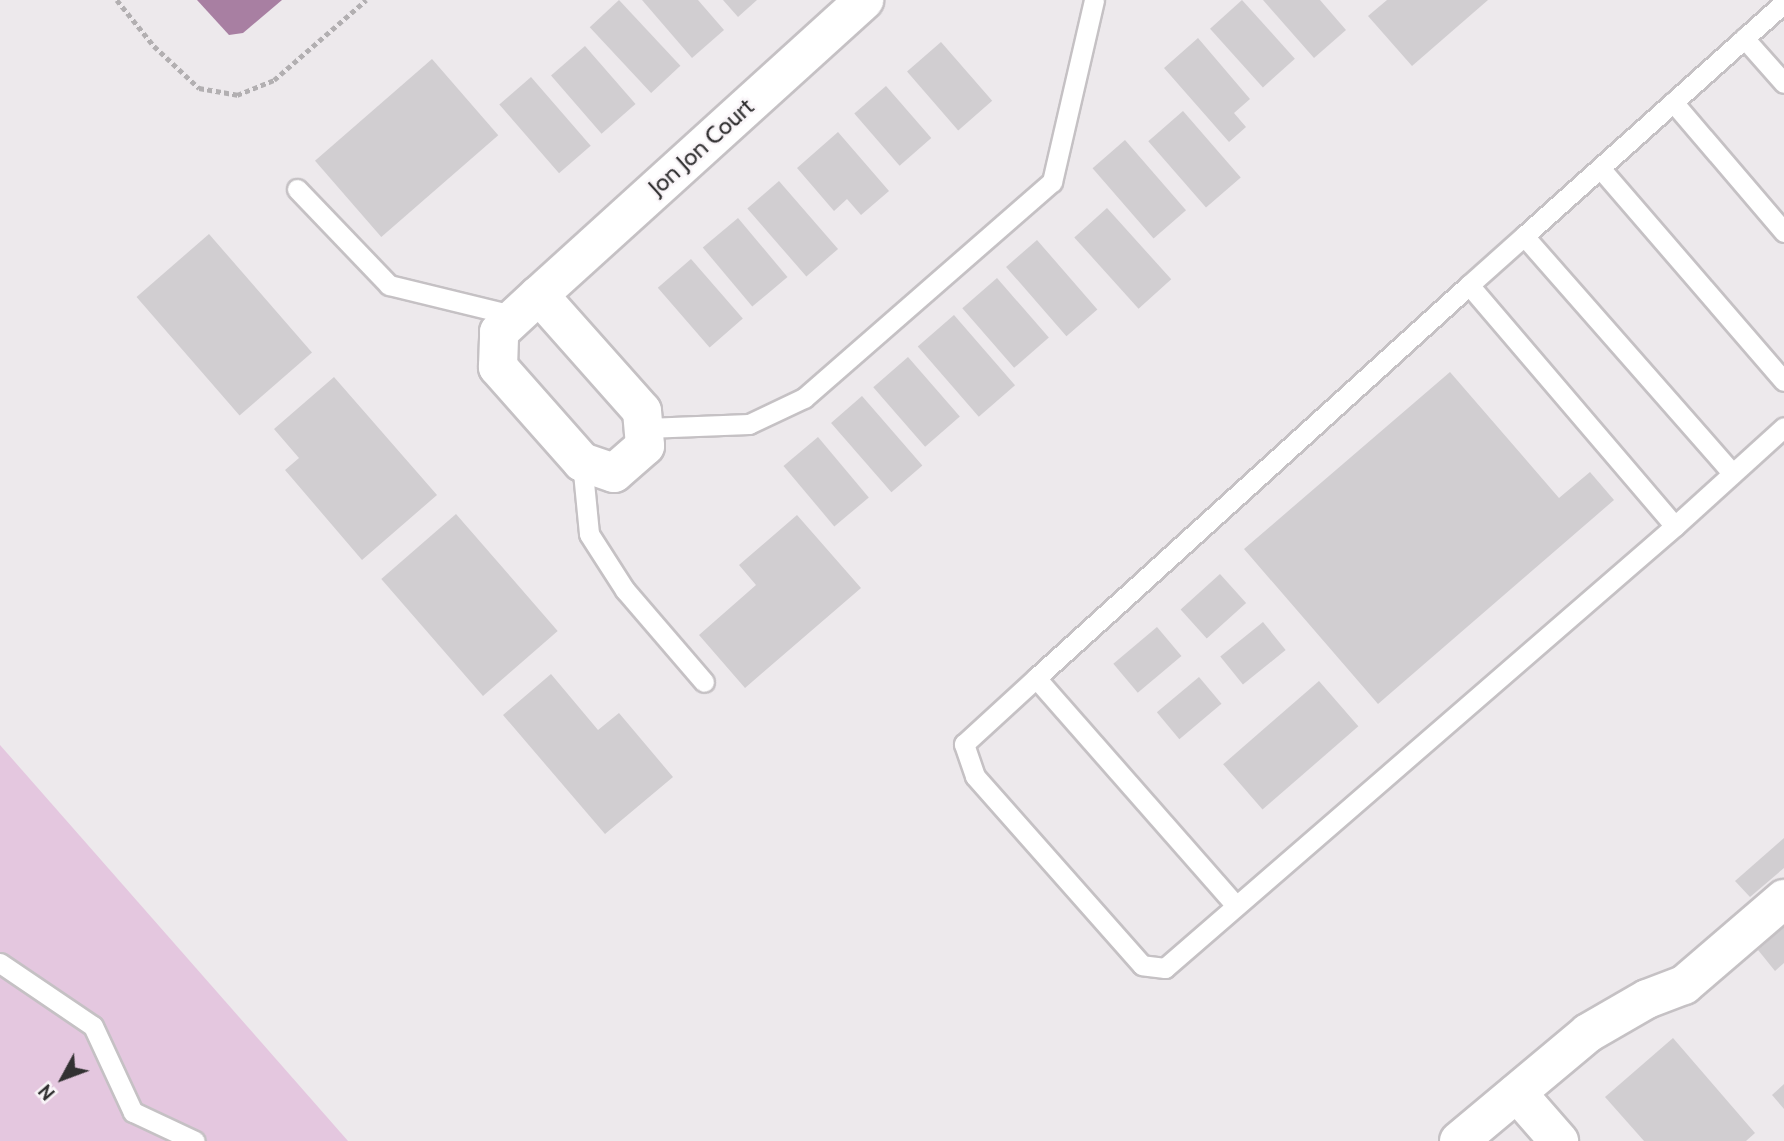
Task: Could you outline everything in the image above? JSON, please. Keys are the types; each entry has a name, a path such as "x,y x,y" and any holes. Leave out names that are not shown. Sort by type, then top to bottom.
{"street":[{"name":"Jon Jon Court","path":"582,462 498,366 499,332 864,0"},
{"path":"527,306 642,411 646,428 645,446 614,472 582,462"},
{"path":"1459,1141 1588,1033 1647,999 1684,985 1784,899"},
{"path":"1517,1093 1559,1141"}],"lane":[{"path":"646,428 749,424 804,398 1052,182 1094,0"},
{"path":"1784,3 964,744 975,776 1142,965 1165,968 1675,526 1784,427"},
{"path":"1744,38 1784,83"},
{"path":"1673,102 1784,232"},
{"path":"1600,168 1784,382"},
{"path":"298,188 389,285 527,306"},
{"path":"1524,236 1732,473"},
{"path":"1469,285 1675,526"},
{"path":"582,462 589,534 625,590 704,682"},
{"path":"1036,678 1237,906"},
{"path":"0,963 93,1026 133,1112 195,1141"}],"path":[{"path":"117,0 154,46 199,88 237,95 274,80 366,0"}],"shaded area":[{"path":"197,0 282,0 243,33 229,35"},
{"path":"0,745 348,1141 0,1141"}],"building":[{"path":"619,0 680,66 651,93 590,27"},
{"path":"642,0 698,0 724,30 692,58"},
{"path":"723,0 757,0 738,17"},
{"path":"1242,0 1295,59 1263,87 1210,29"},
{"path":"1263,0 1320,0 1346,30 1314,58"},
{"path":"1387,0 1488,0 1412,66 1368,16"},
{"path":"1198,38 1250,99 1234,113 1246,127 1229,142 1164,68"},
{"path":"941,42 992,101 958,130 907,72"},
{"path":"585,46 636,104 602,134 551,76"},
{"path":"432,59 498,135 381,237 315,161"},
{"path":"531,77 591,146 559,173 499,105"},
{"path":"886,86 931,138 900,166 854,114"},
{"path":"1183,111 1241,177 1206,208 1148,141"},
{"path":"838,132 889,191 861,215 847,199 834,211 797,168"},
{"path":"1125,140 1186,210 1154,238 1093,168"},
{"path":"779,181 838,249 806,276 747,209"},
{"path":"1107,208 1171,279 1139,309 1074,237"},
{"path":"738,218 787,277 752,307 703,248"},
{"path":"209,234 312,352 240,415 137,297"},
{"path":"1037,240 1097,309 1066,336 1006,267"},
{"path":"691,259 743,319 710,347 658,288"},
{"path":"997,278 1049,338 1014,368 962,308"},
{"path":"954,315 1015,385 979,417 918,346"},
{"path":"908,357 960,417 925,447 873,387"},
{"path":"1450,372 1559,498 1590,472 1614,500 1378,704 1244,549"},
{"path":"334,377 437,495 362,560 285,470 299,458 274,429"},
{"path":"862,396 922,465 891,492 831,423"},
{"path":"818,437 869,498 834,526 784,466"},
{"path":"456,514 558,631 483,696 381,579"},
{"path":"797,515 861,588 745,688 699,635 756,585 739,565"},
{"path":"1220,574 1246,603 1207,638 1181,609"},
{"path":"1263,622 1286,650 1243,685 1220,657"},
{"path":"1157,627 1181,656 1138,693 1113,664"},
{"path":"551,674 598,730 619,713 673,777 605,834 503,715"},
{"path":"1199,677 1221,704 1179,739 1157,712"},
{"path":"1319,681 1358,726 1263,810 1223,764"},
{"path":"1784,838 1784,868 1750,897 1735,881"},
{"path":"1784,927 1784,963 1775,971 1758,950"},
{"path":"1673,1038 1755,1133 1746,1141 1644,1141 1605,1097"},
{"path":"1784,1084 1784,1109 1772,1095"}]}
